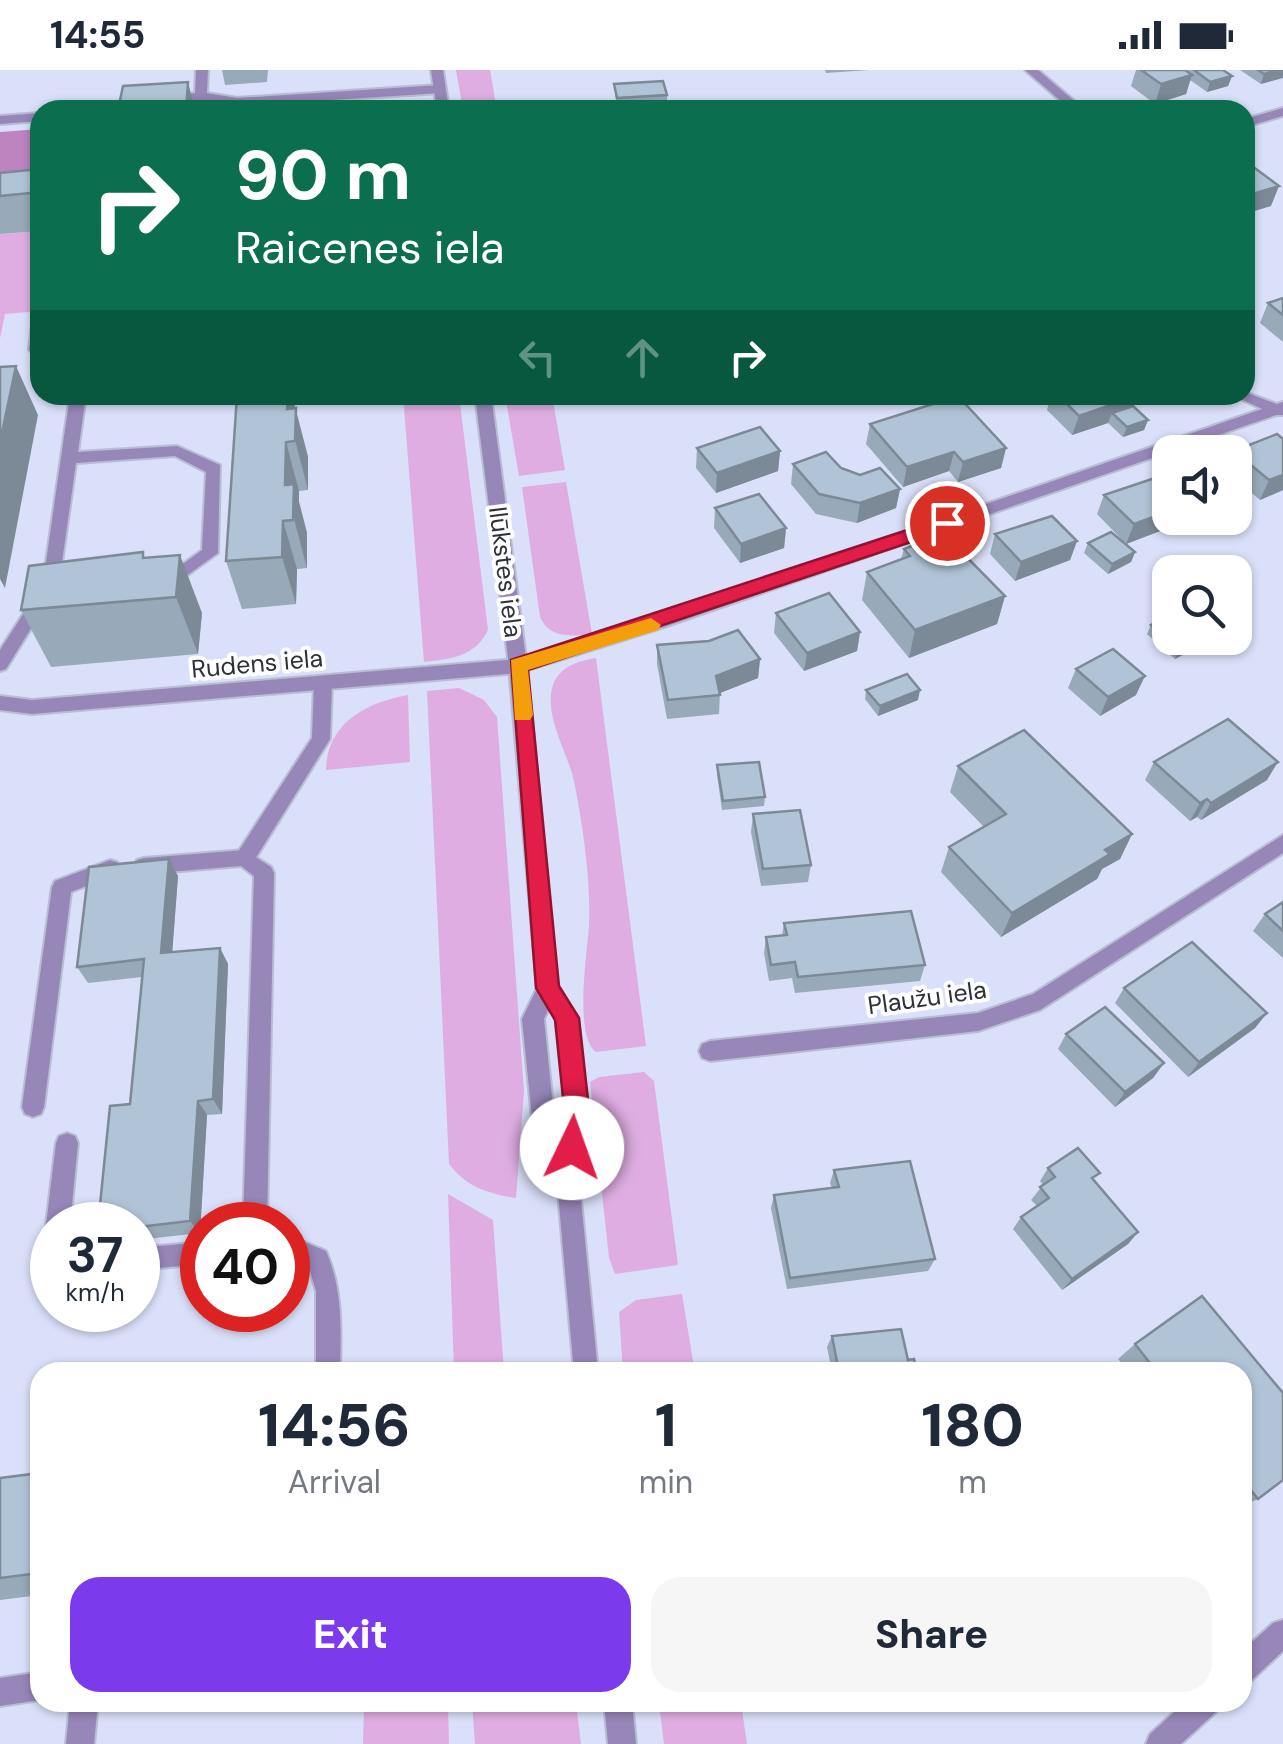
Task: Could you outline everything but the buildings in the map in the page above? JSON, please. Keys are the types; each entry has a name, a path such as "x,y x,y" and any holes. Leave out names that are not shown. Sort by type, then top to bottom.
{"street":[{"path":"201,96 202,70"},
{"path":"438,70 442,100"},
{"path":"1031,70 1067,100"},
{"path":"268,100 440,89"},
{"path":"173,100 201,96 225,100"},
{"path":"1255,119 1283,112"},
{"path":"0,120 30,118"},
{"path":"1255,400 1281,409"},
{"path":"0,664 52,593 76,405"},
{"name":"Ilūkstes iela","path":"484,405 518,666 548,988 567,1018 578,1127 566,1169 585,1362"},
{"name":"Rudens iela","path":"0,704 32,707 518,666 652,625 1281,409"},
{"path":"68,458 177,451 214,469 210,552 168,582 150,584"},
{"path":"245,858 321,739 322,683"},
{"name":"Plaužu iela","path":"710,1051 978,1022 1040,1001 1283,842"},
{"path":"33,1107 62,887 101,869 245,858 264,873 256,1202"},
{"name":"Ilūkstes iela","path":"548,988 533,1019 544,1128 566,1169"},
{"path":"61,1202 67,1143"},
{"path":"310,1256 318,1259 328,1291 328,1362"},
{"path":"1252,1661 1283,1634"},
{"path":"0,1692 30,1688"},
{"path":"80,1744 83,1712"},
{"path":"619,1712 622,1744"},
{"path":"1160,1744 1195,1712"}],"shaded area":[{"path":"456,70 490,70 495,100 461,100"},
{"path":"30,130 30,187 0,189 0,132"},
{"path":"30,232 30,312 5,314 0,338 0,234"},
{"path":"404,405 460,405 488,630 469,651 424,662"},
{"path":"507,405 554,405 565,470 519,476"},
{"path":"566,482 592,634 556,633 540,617 522,487"},
{"path":"596,658 646,1046 596,1052 585,1030 584,1013 589,926 586,854 574,781 554,721 551,697 556,679 565,669"},
{"path":"459,688 484,700 497,717 524,1091 516,1198 479,1188 449,1164 427,691"},
{"path":"408,695 410,762 326,770 333,739 341,727 364,709"},
{"path":"644,1072 654,1081 678,1265 615,1274 609,1258 590,1082 599,1077"},
{"path":"448,1194 493,1220 503,1362 454,1362"},
{"path":"682,1294 693,1362 622,1362 619,1312 636,1300"},
{"path":"364,1712 448,1712 449,1744 363,1744"},
{"path":"473,1712 577,1712 581,1744 475,1744"},
{"path":"660,1712 742,1712 747,1744 664,1744"}],"slow traffic":[{"path":"522,715 518,666 651,625"}],"route":[{"path":"572,1148 578,1127 567,1018 548,988 518,666 652,625 947,523"}]}
